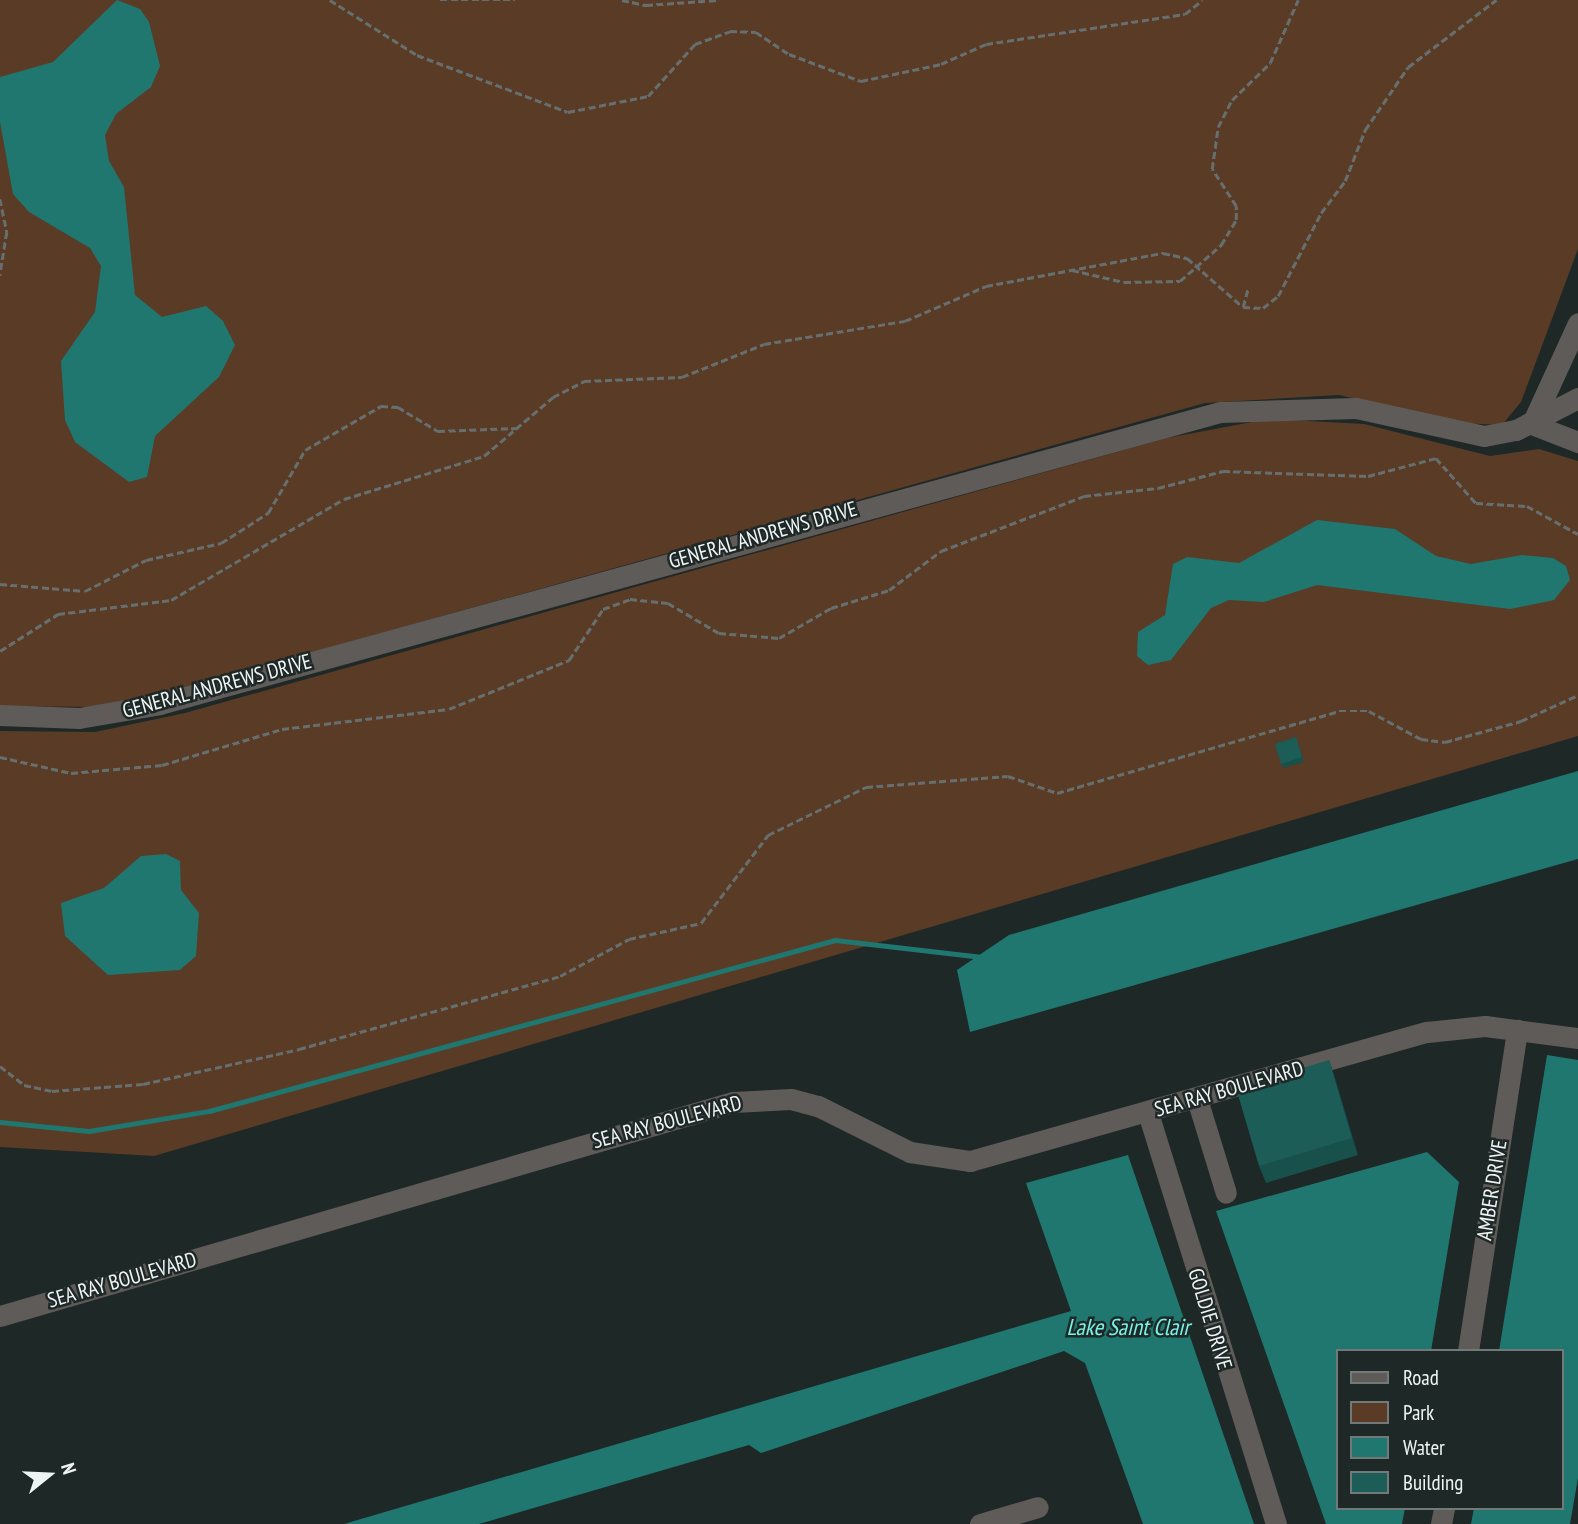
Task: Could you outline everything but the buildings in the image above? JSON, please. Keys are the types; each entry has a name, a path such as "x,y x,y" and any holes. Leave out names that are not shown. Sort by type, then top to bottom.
{"street":[{"path":"1578,323 1549,398 1529,423 1578,442"},
{"name":"GENERAL ANDREWS DRIVE","path":"0,715 79,718 160,704 1220,412 1356,408 1474,436 1529,423 1578,398"},
{"name":"SEA RAY BOULEVARD","path":"0,1316 733,1102 791,1099 818,1106 910,1152 970,1161 1148,1113 1426,1032 1517,1030 1578,1038"},
{"name":"AMBER DRIVE","path":"1468,1349 1517,1030"},
{"path":"1197,1099 1226,1193"},
{"name":"GOLDIE DRIVE","path":"1148,1113 1276,1524"},
{"path":"980,1524 1038,1507"}],"path":[{"path":"330,0 417,55 568,112 648,96 695,44 730,31 756,33 789,54 861,82 942,64 986,44 1185,14 1202,0"},
{"path":"440,0 515,0"},
{"path":"622,0 646,5 718,0"},
{"path":"1072,270 1156,283 1180,281 1198,268 1236,220 1236,206 1210,158 1223,112 1270,62 1298,0"},
{"path":"0,651 58,614 171,600 344,499 484,456 520,428 553,397 584,381 682,377 764,344 892,324 986,286 1163,253 1181,255 1243,307 1263,308 1278,296 1321,213 1345,181 1365,130 1418,54 1496,0"},
{"path":"0,199 7,232 0,275"},
{"path":"1243,307 1248,288"},
{"path":"0,584 85,591 145,560 221,543 268,513 305,450 381,406 398,407 448,433 520,428"},
{"path":"0,757 71,773 162,765 282,729 449,709 569,660 603,609 630,599 667,603 719,633 779,638 831,608 889,590 941,551 1071,501 1223,471 1368,476 1436,458 1476,503 1527,506 1578,534"},
{"path":"0,1066 24,1085 52,1091 143,1084 299,1049 560,976 629,939 701,923 768,835 875,785 1008,776 1058,793 1339,711 1369,711 1421,739 1445,742 1521,721 1578,695"}],"green space":[{"path":"0,0 1578,0 1578,249 1521,402 1502,425 1458,423 1339,395 1205,403 163,694 97,707 0,706"},
{"path":"1268,419 1364,424 1490,456 1539,449 1578,461 1578,736 154,1156 0,1147 0,731 95,732 185,713 1167,438"}],"water":[{"path":"117,0 140,9 149,22 160,66 151,87 116,114 105,135 109,161 124,187 135,295 162,317 206,306 223,321 235,345 219,377 155,436 147,477 129,482 75,442 65,420 61,361 95,312 101,266 90,248 29,212 13,194 0,122 0,77 53,62"},
{"path":"1317,520 1395,529 1436,556 1471,564 1522,555 1553,558 1566,566 1570,580 1554,600 1510,609 1317,585 1264,602 1229,600 1211,608 1171,660 1148,665 1137,656 1138,632 1165,615 1173,564 1187,557 1239,563"},
{"path":"1578,771 1578,859 970,1032 957,970 1009,935"},
{"path":"166,854 180,861 181,890 199,913 196,956 180,970 108,975 65,936 61,903 104,888 141,856"},
{"path":"1547,1055 1578,1060 1578,1478 1570,1524 1471,1524 1474,1510 1564,1510 1564,1349 1499,1349"},
{"name":"Lake Saint Clair","path":"1427,1152 1459,1182 1431,1349 1336,1349 1336,1510 1405,1510 1402,1524 1326,1524 1216,1211"},
{"name":"Lake Saint Clair","path":"1128,1155 1254,1524 1143,1524 1085,1363 1064,1351 761,1453 749,1445 479,1524 344,1524 1071,1311 1026,1183"}],"waterway":[{"path":"0,1122 89,1131 209,1111 835,940 982,957"}]}
